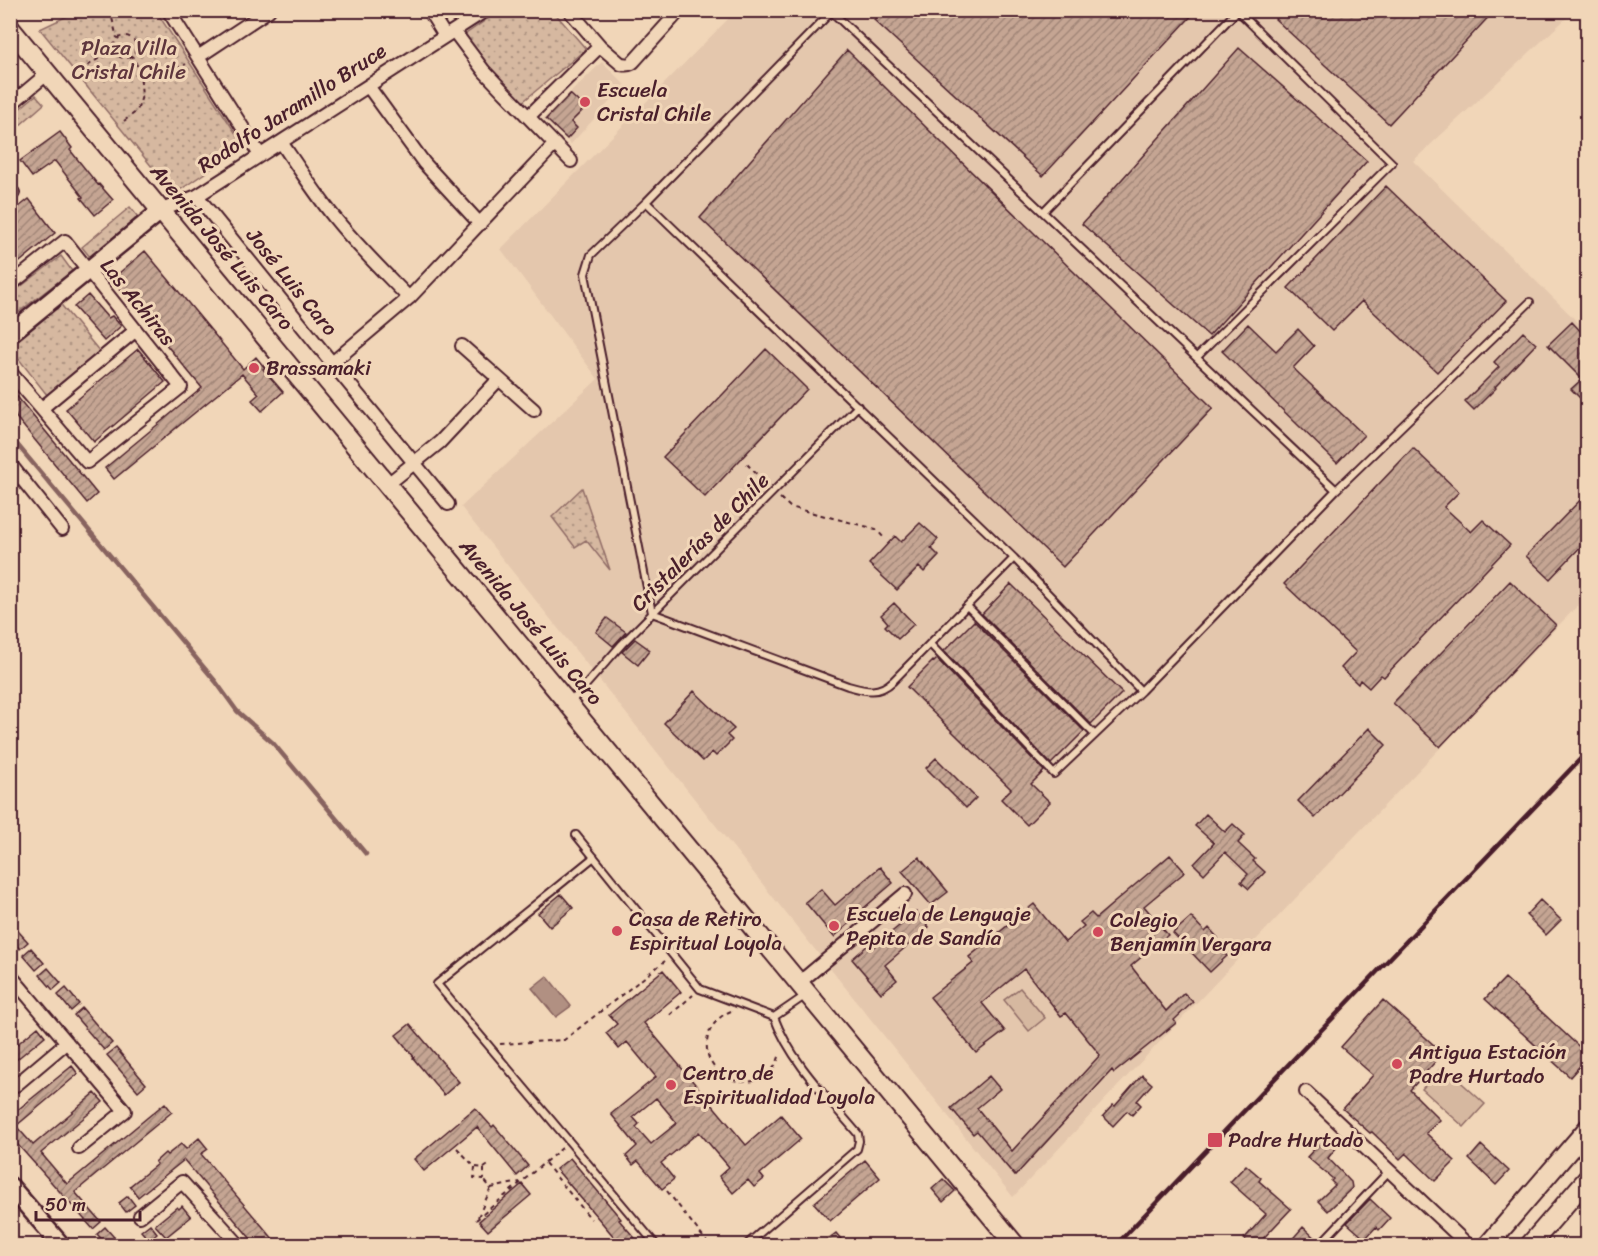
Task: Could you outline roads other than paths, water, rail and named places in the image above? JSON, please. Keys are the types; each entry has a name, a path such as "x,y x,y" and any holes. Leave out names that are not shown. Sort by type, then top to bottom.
{"main road":[{"name":"Avenida José Luis Caro","path":"10,28 1016,1245"},
{"path":"1487,1245 1587,1128"},
{"path":"1529,1245 1587,1178"},
{"path":"1531,1194 1555,1215"}],"street":[{"path":"168,10 261,155"},
{"path":"198,57 269,10"},
{"path":"429,10 484,71 572,161"},
{"name":"Rodolfo Jaramillo Bruce","path":"10,334 162,210 197,196 486,10"},
{"path":"569,10 600,46 625,65 632,63 680,10"},
{"path":"528,117 600,46"},
{"path":"10,105 48,73"},
{"path":"368,86 424,163 480,224"},
{"path":"281,142 335,218 409,298"},
{"path":"332,363 409,298 555,144"},
{"name":"José Luis Caro","path":"197,196 448,504"},
{"name":"Las Achiras","path":"10,285 65,241 181,387 87,462 42,408"},
{"path":"10,372 42,408 136,330"},
{"path":"462,346 534,410"},
{"path":"388,484 440,442 499,379"},
{"path":"10,464 62,529"},
{"path":"804,988 905,894"},
{"path":"10,975 125,1111 79,1148"},
{"path":"16,1085 67,1042"},
{"path":"1306,1092 1469,1245"},
{"path":"140,1216 182,1182 240,1245"},
{"path":"10,1186 62,1245"}],"lane":[{"path":"1014,558 886,687 870,692 848,686 652,613 585,274 591,255 646,202 832,11 1336,490"},
{"path":"1043,212 1237,11 1392,163 1197,357"},
{"path":"646,202 1014,558 1141,691"},
{"path":"930,644 1054,774 1141,691 1336,490 1530,302"},
{"name":"Cristalerías de Chile","path":"570,704 590,678 652,613 858,406"},
{"path":"967,606 1095,735"},
{"path":"576,835 700,989 774,1017 781,1036 798,1062 858,1134 857,1149 745,1245"},
{"path":"594,857 437,984 657,1245"},
{"path":"774,1017 804,988"},
{"path":"1324,1240 1390,1170"}],"waterway":[{"path":"10,436 216,682 237,711 273,743 366,854"}],"railway":[{"path":"1115,1246 1588,751"}],"place":[{"name":"Escuela Cristal Chile","path":"585,102"},
{"name":"Brassamaki","path":"254,368"},
{"name":"Escuela de Lenguaje Pepita de Sandía","path":"834,926"},
{"name":"Casa de Retiro Espiritual Loyola","path":"617,931"},
{"name":"Colegio Benjamín Vergara","path":"1098,932"},
{"name":"Antigua Estación Padre Hurtado","path":"1397,1064"},
{"name":"Centro de Espiritualidad Loyola","path":"671,1085"},
{"name":"Padre Hurtado","path":"1215,1140"}],"park label":[{"name":"Plaza Villa Cristal Chile","path":"129,60"}]}
